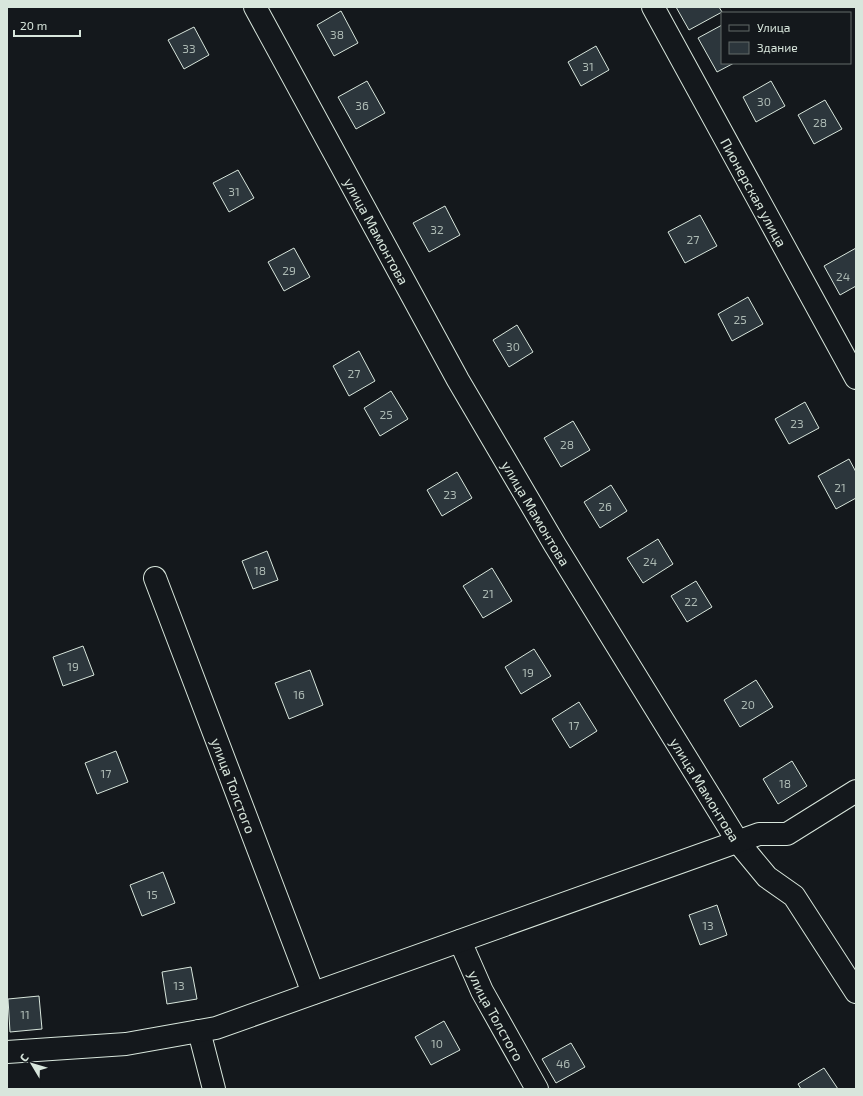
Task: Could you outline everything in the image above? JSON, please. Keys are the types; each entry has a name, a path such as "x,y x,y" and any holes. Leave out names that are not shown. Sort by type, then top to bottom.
{"street":[{"name":"улица Мамонтова","path":"255,7 458,380 555,544 738,842 767,877 794,896 856,992"},
{"name":"Пионерская улица","path":"653,7 856,378"},
{"name":"улица Толстого","path":"154,578 313,993"},
{"path":"7,1052 126,1044 216,1028 759,834 787,834 856,791"},
{"name":"улица Толстого","path":"460,940 482,991 537,1089"},
{"path":"199,1031 214,1089"}],"building":[{"path":"676,7 719,7 722,12 689,30"},
{"path":"341,11 358,43 334,56 317,25"},
{"path":"721,26 721,64 732,64 717,72 698,38"},
{"path":"194,27 209,55 184,69 168,40"},
{"path":"596,46 609,70 581,86 568,62"},
{"path":"367,81 385,113 356,129 338,97"},
{"path":"771,81 785,106 756,122 743,97"},
{"path":"825,100 842,129 814,144 798,115"},
{"path":"238,170 254,198 229,212 213,183"},
{"path":"445,206 460,235 429,252 413,223"},
{"path":"700,215 717,246 685,263 668,232"},
{"path":"294,248 310,277 284,291 268,262"},
{"path":"856,248 856,286 840,295 824,266"},
{"path":"748,297 763,324 732,341 718,314"},
{"path":"517,325 533,352 509,367 493,340"},
{"path":"359,351 375,381 349,396 333,366"},
{"path":"391,391 408,419 380,436 364,408"},
{"path":"805,402 819,428 789,444 775,419"},
{"path":"573,421 590,450 561,467 544,438"},
{"path":"849,459 856,472 856,498 836,509 818,476"},
{"path":"457,472 472,498 442,516 427,490"},
{"path":"611,485 627,511 600,528 584,502"},
{"path":"658,539 673,564 643,583 627,558"},
{"path":"267,551 278,580 253,589 242,561"},
{"path":"492,568 512,601 483,618 463,586"},
{"path":"696,581 712,607 687,622 671,596"},
{"path":"83,646 94,675 63,686 53,657"},
{"path":"534,649 551,676 521,694 505,667"},
{"path":"310,670 323,705 289,719 275,683"},
{"path":"756,680 773,707 740,727 724,700"},
{"path":"579,702 597,731 570,748 552,719"},
{"path":"116,751 128,782 97,794 85,763"},
{"path":"792,761 807,786 778,804 763,779"},
{"path":"163,872 175,903 142,916 130,885"},
{"path":"717,905 727,935 700,945 689,915"},
{"path":"191,967 197,999 167,1004 162,972"},
{"path":"39,996 42,1029 10,1032 8,999"},
{"path":"444,1021 460,1050 431,1065 415,1037"},
{"path":"571,1043 585,1067 556,1083 542,1059"},
{"path":"824,1068 838,1089 801,1089 798,1084"}]}
